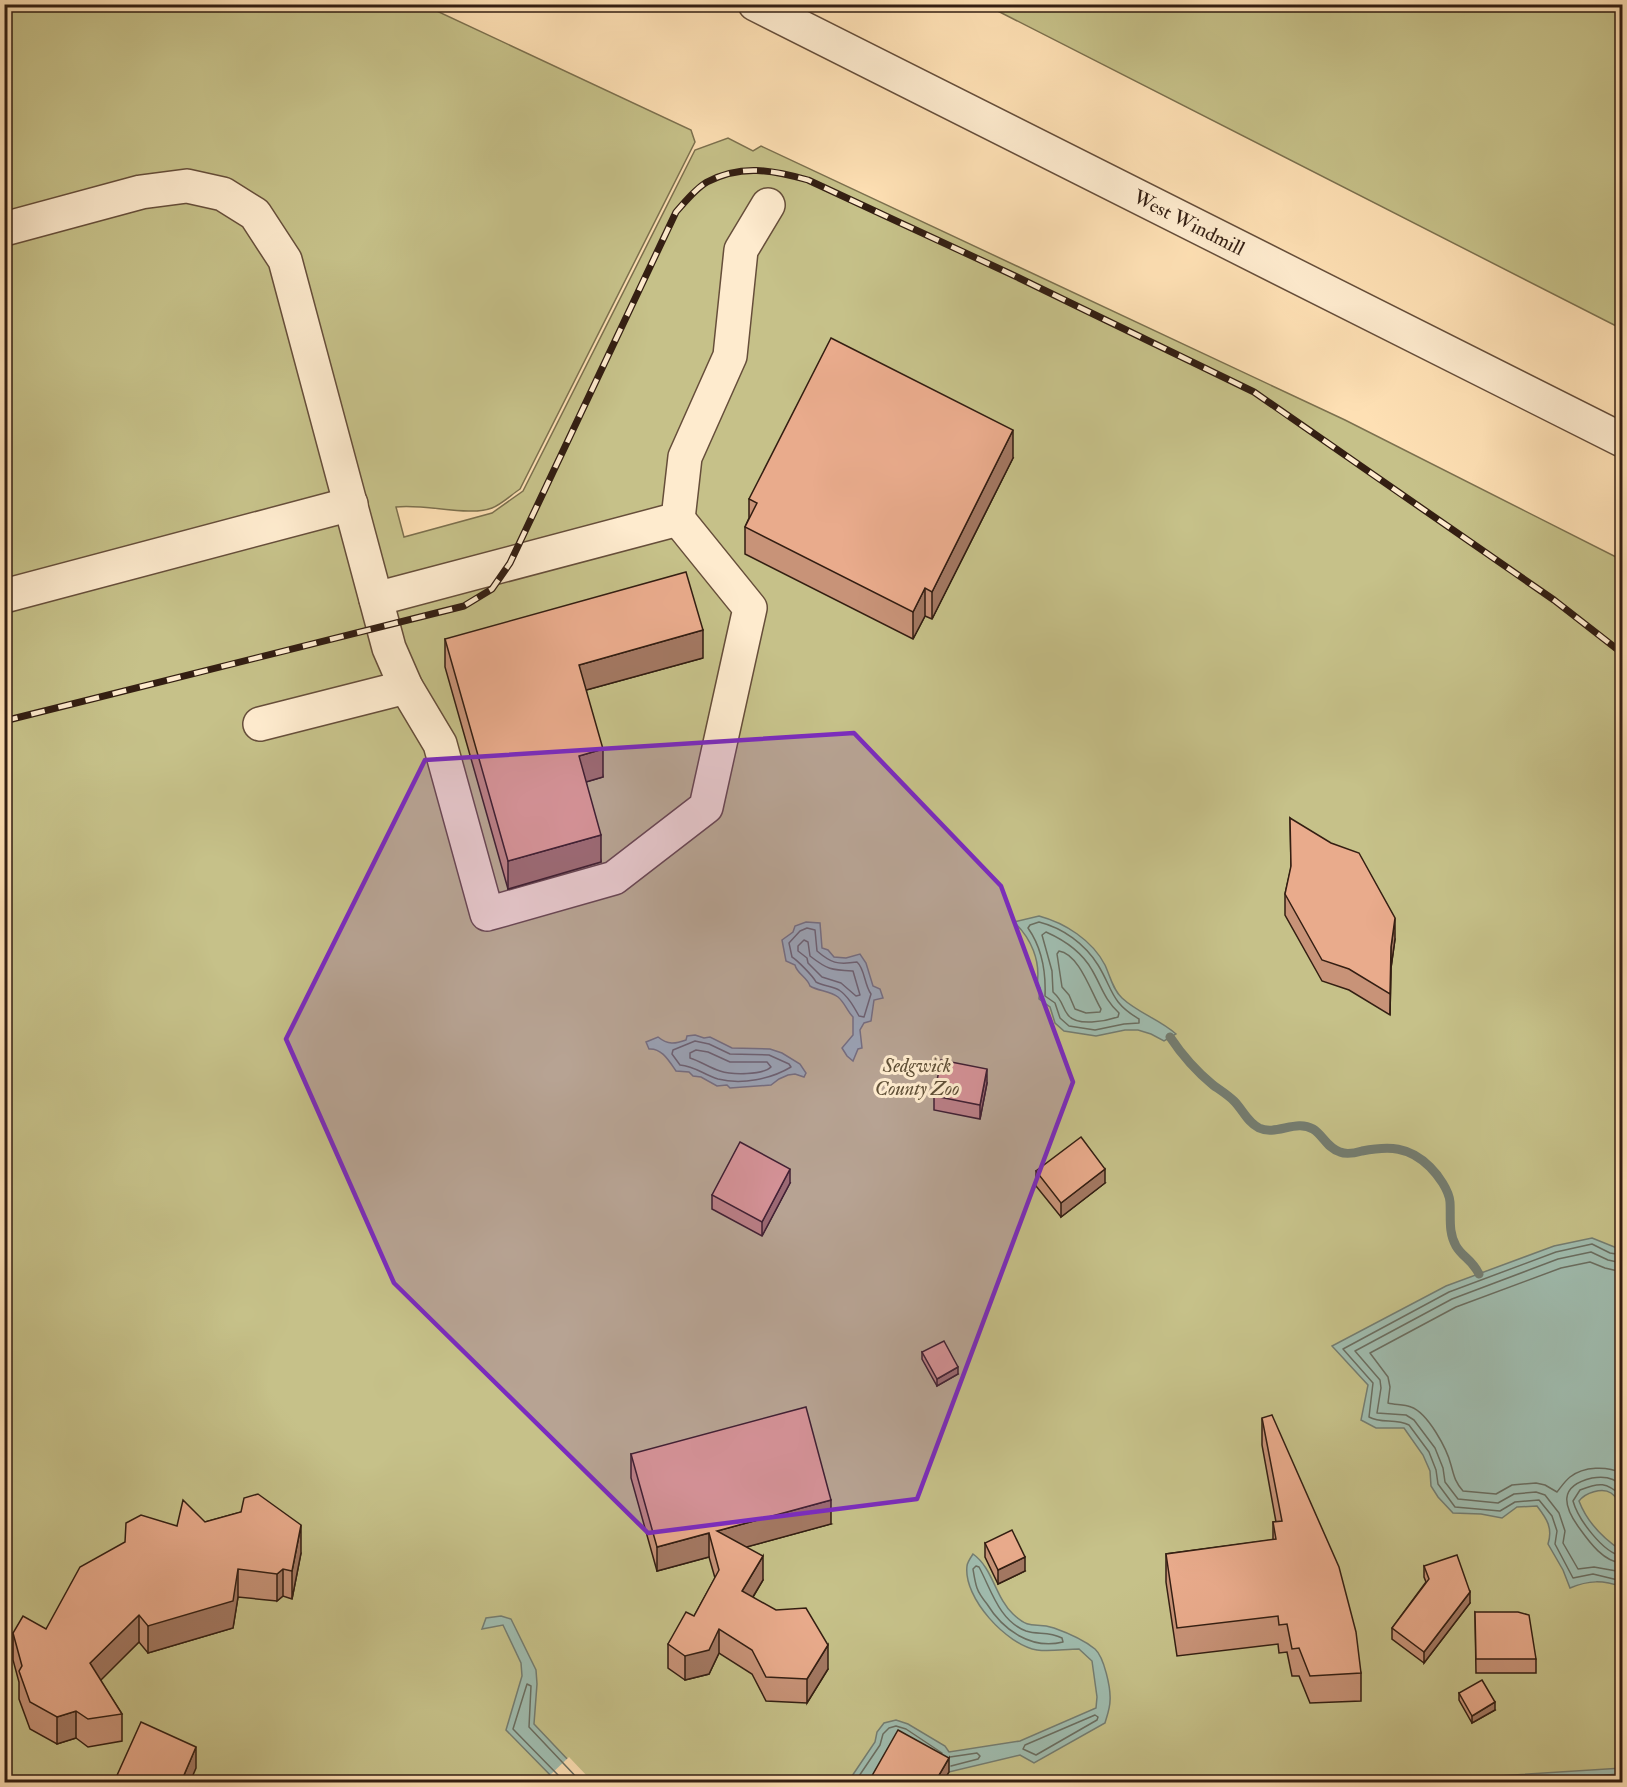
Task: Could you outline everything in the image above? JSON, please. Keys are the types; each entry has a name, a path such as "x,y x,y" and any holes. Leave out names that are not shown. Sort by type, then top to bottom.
{"street":[{"name":"West Windmill","path":"755,4 1623,440"},
{"path":"4,229 141,192 187,186 223,194 255,214 285,260 389,648 405,687 440,744 487,914 614,878 706,807 750,608 678,519 685,457 730,356 741,250 768,206"},
{"path":"4,596 351,504"},
{"path":"376,598 678,519"},
{"path":"260,724 405,687"}],"highlighted area":[{"path":"854,733 1001,886 1073,1082 917,1499 648,1533 394,1283 286,1039 425,760"}],"green space":[{"name":"Sedgwick County Zoo","path":"5,5 424,5 691,130 695,142 520,489 496,506 483,510 459,511 396,507 404,537 492,513 523,491 695,150 728,138 753,151 761,146 1345,420 1622,560 1622,1782 5,1782"},
{"path":"986,5 1622,5 1622,329"}],"water":[{"path":"1039,916 1068,928 1085,940 1105,965 1119,995 1176,1034 1164,1041 1138,1030 1125,1030 1096,1036 1064,1031 1055,1023 1050,1007 1039,999 1040,988 1037,985 1036,959 1030,943 1014,922"},
{"path":"806,922 820,923 822,948 828,950 834,957 846,958 860,954 866,963 873,986 880,989 883,998 874,1000 871,1021 864,1023 860,1030 862,1048 858,1049 853,1061 842,1048 853,1035 853,1017 838,997 810,986 795,965 786,961 782,940 793,932 795,926"},
{"path":"687,1036 710,1037 732,1048 770,1049 782,1053 800,1064 806,1073 804,1077 795,1074 788,1075 771,1085 730,1088 727,1085 717,1086 689,1072 676,1071 665,1056 654,1049 649,1049 646,1042 658,1037 668,1043 675,1043 686,1040"},
{"path":"1592,1238 1622,1250 1622,1503 1607,1491 1589,1493 1579,1501 1597,1529 1622,1551 1622,1587 1596,1582 1583,1583 1570,1588 1548,1544 1550,1533 1548,1524 1537,1506 1517,1507 1502,1518 1481,1514 1453,1513 1431,1486 1430,1471 1423,1455 1404,1428 1376,1428 1361,1420 1368,1385 1332,1346 1446,1286 1554,1246"},
{"path":"973,1554 985,1567 1007,1607 1019,1619 1025,1623 1048,1626 1065,1632 1095,1649 1106,1673 1110,1695 1110,1706 1105,1723 1034,1763 1020,1755 949,1772 898,1744 876,1782 833,1782 852,1776 875,1742 877,1732 884,1723 896,1720 908,1724 945,1746 949,1752 1020,1741 1096,1708 1097,1697 1092,1661 1079,1649 1042,1651 1025,1646 1001,1630 989,1618 972,1592 968,1579 967,1565"},
{"path":"501,1616 511,1619 536,1670 534,1724 589,1782 557,1782 506,1730 522,1676 521,1663 503,1625 482,1629 486,1618"},
{"path":"1622,1768 1622,1782 1461,1782 1481,1777"}],"pier":[{"path":"569,1757 588,1777 583,1782 555,1782 549,1776"}],"building":[{"path":"831,338 1013,430 932,592 925,588 913,612 745,527 757,503 749,499"},
{"path":"686,572 703,630 579,665 603,749 579,756 601,835 508,861 445,639"},
{"path":"1290,818 1331,843 1359,853 1395,918 1391,947 1390,994 1349,969 1322,960 1285,894 1291,866"},
{"path":"941,1060 987,1069 980,1105 934,1096"},
{"path":"1081,1137 1105,1169 1061,1203 1036,1171"},
{"path":"740,1142 790,1169 762,1222 712,1195"},
{"path":"944,1341 958,1367 937,1379 922,1352"},
{"path":"806,1407 831,1500 717,1531 763,1556 742,1591 776,1610 806,1608 828,1645 807,1679 766,1677 752,1650 719,1629 709,1650 685,1656 668,1644 686,1612 694,1616 719,1570 709,1533 657,1547 631,1454"},
{"path":"1272,1415 1339,1567 1356,1632 1361,1673 1310,1676 1299,1648 1292,1649 1287,1624 1279,1625 1278,1616 1177,1628 1166,1554 1276,1539 1273,1522 1282,1521 1262,1418"},
{"path":"258,1494 301,1525 292,1571 283,1569 277,1574 238,1569 233,1601 148,1626 139,1615 90,1663 122,1714 88,1719 76,1711 57,1717 30,1702 19,1671 22,1666 13,1633 23,1616 46,1629 80,1567 125,1542 126,1523 141,1515 177,1526 183,1500 205,1522 241,1512 244,1498"},
{"path":"1012,1530 1025,1557 998,1570 985,1543"},
{"path":"1457,1555 1470,1592 1424,1652 1392,1628 1429,1579 1424,1566"},
{"path":"1475,1612 1518,1612 1529,1615 1536,1659 1476,1659"},
{"path":"1482,1680 1495,1702 1472,1716 1459,1693"},
{"path":"141,1722 196,1747 181,1782 114,1782"},
{"path":"898,1730 949,1758 935,1782 869,1781"}],"waterway":[{"path":"1170,1037 1195,1068 1232,1099 1251,1123 1259,1128 1272,1130 1306,1126 1313,1129 1332,1148 1343,1153 1390,1148 1406,1151 1422,1160 1436,1174 1449,1197 1453,1241 1479,1274"}],"railway":[{"path":"4,721 464,606 492,589 510,563 676,212 694,192 707,182 732,173 757,170 808,180 1015,276 1254,392 1554,600 1622,653"}]}
